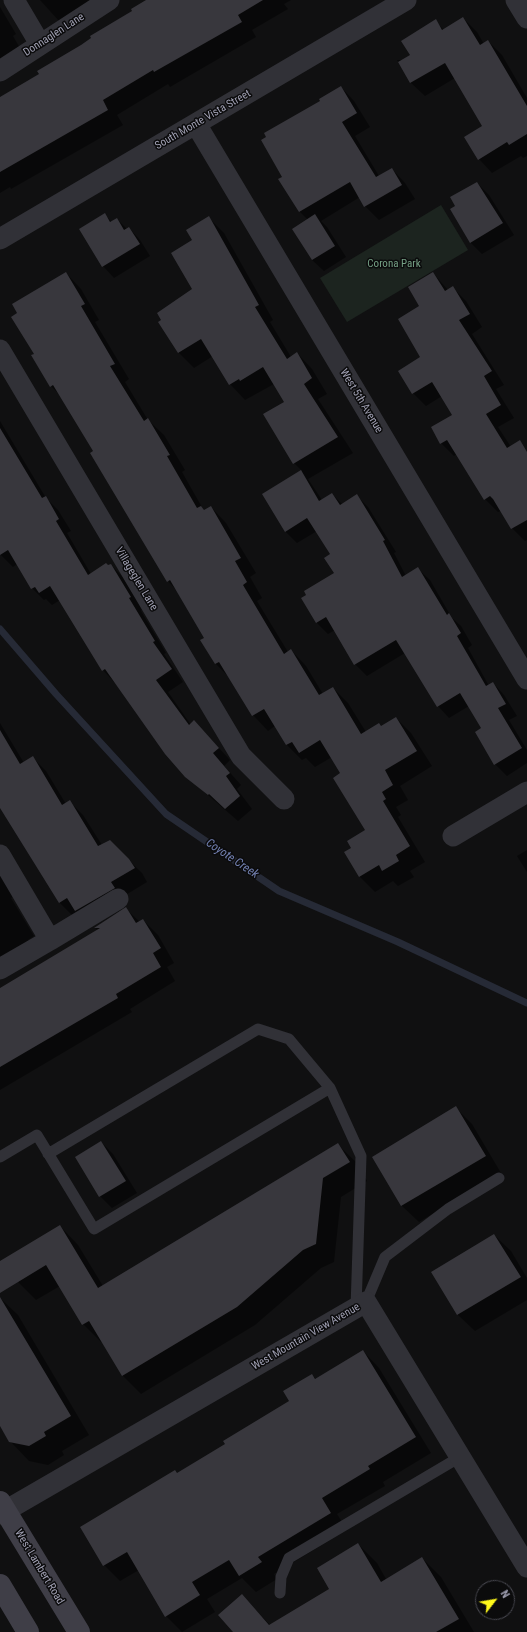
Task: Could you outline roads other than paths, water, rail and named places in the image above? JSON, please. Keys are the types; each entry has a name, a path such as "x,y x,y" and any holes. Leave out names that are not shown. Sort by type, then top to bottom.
{"main road":[{"name":"West Lambert Road","path":"2,1509 79,1632"},
{"path":"0,1585 28,1632"}],"street":[{"path":"14,0 40,44"},
{"name":"Donnaglen Lane","path":"0,71 109,0"},
{"name":"South Monte Vista Street","path":"0,239 406,0"},
{"path":"516,0 527,18"},
{"name":"West 5th Avenue","path":"196,124 527,679"},
{"name":"Villageglen Lane","path":"0,350 241,756 284,799"},
{"path":"453,836 527,792"},
{"path":"0,855 50,940"},
{"path":"0,969 118,899"},
{"name":"West Mountain View Avenue","path":"2,1509 361,1305 460,1457 527,1567"}],"lane":[{"path":"48,1154 258,1028 289,1039 330,1088 360,1156 361,1305"},
{"path":"0,1157 37,1135 94,1229 330,1088"},
{"path":"361,1305 385,1257 448,1209 499,1178"},
{"path":"280,1594 281,1577 289,1558 460,1457"}],"waterway":[{"name":"Coyote Creek","path":"0,629 56,694 166,814 279,891 398,942 527,1003"}],"park label":[{"name":"Corona Park","path":"394,264"}]}
